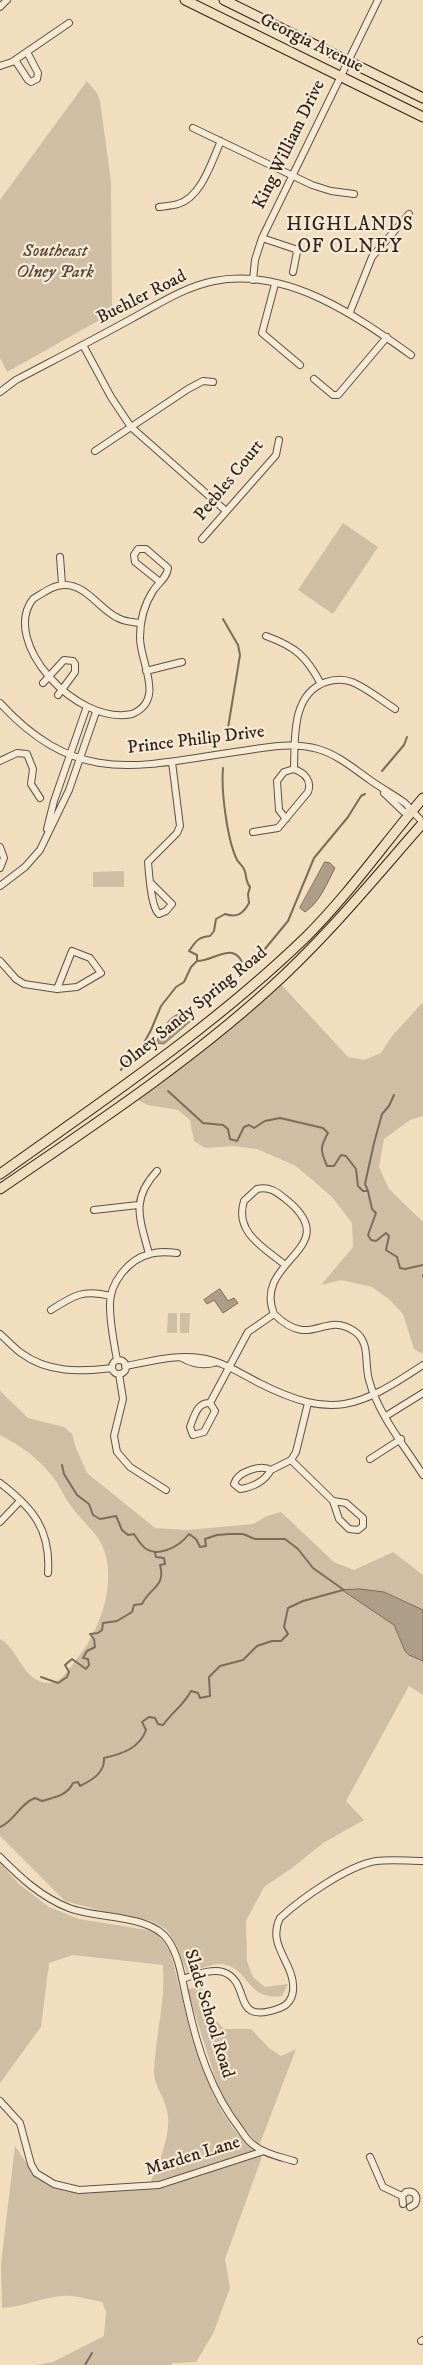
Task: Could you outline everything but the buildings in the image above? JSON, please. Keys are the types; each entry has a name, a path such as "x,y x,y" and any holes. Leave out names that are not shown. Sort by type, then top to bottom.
{"main road":[{"name":"Georgia Avenue","path":"185,0 423,117"},
{"name":"Georgia Avenue","path":"224,0 423,98"},
{"name":"Olney Sandy Spring Road","path":"0,1174 193,1035 239,998 307,935 337,903 423,798"},
{"name":"Olney Sandy Spring Road","path":"0,1189 156,1082 251,1005 292,967 350,908 423,822"}],"street":[{"path":"0,7 7,0"},
{"name":"King William Drive","path":"253,280 255,260 262,238 378,0"},
{"path":"0,66 15,60 68,23"},
{"path":"15,60 28,80 31,82 37,79 38,73 26,52"},
{"path":"193,128 321,188 354,194"},
{"path":"158,207 179,204 192,195 199,186 222,141"},
{"path":"350,312 372,257 409,214"},
{"path":"262,238 295,249 297,252 293,272"},
{"name":"Buehler Road","path":"0,392 16,380 190,288 223,280 253,280 275,284 314,296 350,312 411,355"},
{"path":"275,284 262,333 300,365"},
{"path":"314,379 333,395 338,395 387,338"},
{"path":"83,345 111,398 131,427 226,511"},
{"path":"95,451 203,381 213,382"},
{"name":"Peebles Court","path":"202,539 276,455 279,440"},
{"path":"36,676 58,695 86,709 96,712 129,715 139,710 145,704 150,694 140,646 140,624 148,600 167,572 166,565 146,548 138,549 134,555 135,562 160,582"},
{"path":"60,557 62,584"},
{"path":"18,611 49,589 62,584 75,586 82,590 118,618 140,624"},
{"path":"266,636 281,641 302,654 321,684"},
{"path":"44,683 64,660 73,661 76,664 75,672 58,695"},
{"path":"146,671 182,662"},
{"path":"294,769 298,715 301,705 311,690 321,684 337,680 354,683 395,709"},
{"name":"Prince Philip Drive","path":"0,703 34,736 80,759 134,766 270,747 295,746 314,748 332,754 351,765 374,783 404,812 411,812 423,822"},
{"path":"45,840 54,801 86,709"},
{"path":"0,886 32,860 45,840 62,807 96,712"},
{"path":"0,762 17,753 27,754 33,769 32,784 40,798"},
{"path":"151,882 172,904 159,914 155,910 148,862 177,833 180,826 172,762"},
{"path":"286,820 279,810 276,785 281,774 294,769"},
{"path":"254,832 278,828 309,789 307,777 294,769"},
{"path":"0,847 4,858 0,868 9,879"},
{"path":"0,961 24,984 57,989 77,987 101,973 90,958 72,951 57,989"},
{"path":"149,1254 138,1205 141,1192 157,1170"},
{"path":"284,1264 250,1237 244,1226 242,1215 244,1201 257,1189 275,1190 298,1210 307,1224 304,1243 295,1255 284,1264 272,1286 270,1303 274,1314 285,1325 302,1332 331,1325 351,1329 363,1339 368,1379 377,1403 423,1475"},
{"path":"94,1210 138,1205"},
{"path":"112,1368 117,1360 110,1310 112,1288 124,1271 136,1260 149,1254 177,1253"},
{"path":"51,1310 73,1296 85,1292 96,1292 111,1296"},
{"path":"210,1403 248,1332 274,1314"},
{"path":"0,1334 22,1354 51,1367 77,1371 112,1368"},
{"path":"125,1366 182,1358 191,1363 207,1365 214,1362 229,1366 282,1394 308,1403 327,1405 350,1403 375,1396 423,1365"},
{"path":"117,1360 121,1361 125,1366"},
{"path":"119,1374 124,1371 125,1366"},
{"path":"112,1368 114,1372 119,1374"},
{"path":"119,1374 123,1399 114,1436 117,1452 130,1467 166,1490"},
{"path":"386,1416 423,1393"},
{"path":"205,1402 210,1403 215,1411 204,1432 193,1435 190,1427 200,1406 205,1402"},
{"path":"271,1470 260,1468 253,1470 239,1476 234,1484 240,1489 262,1482 271,1470 291,1460 300,1441 308,1403"},
{"path":"370,1459 401,1439"},
{"path":"291,1460 333,1502 335,1514 349,1529 358,1530 363,1526 363,1518 346,1503 333,1502"},
{"path":"0,1483 36,1517 47,1539 48,1573"},
{"path":"0,1522 20,1501"},
{"name":"Slade School Road","path":"0,1856 26,1883 57,1903 92,1915 144,1923 162,1933 176,1954 191,2018 216,2092 228,2113 250,2142 264,2151 294,2161"},
{"path":"182,1980 212,1972 223,1972 232,1978 243,2002 252,2012 265,2013 286,2005 292,1997 293,1987 275,1938 280,1918 350,1869 376,1861 423,1861"},
{"name":"Marden Lane","path":"0,2101 20,2123 31,2164 36,2173 54,2184 79,2190 159,2185 264,2151"},
{"path":"370,2156 383,2187 402,2196"},
{"path":"402,2196 408,2191 415,2194 416,2202 410,2207"},
{"path":"402,2196 402,2204"}],"green space":[{"name":"Southeast Olney Park","path":"87,81 97,93 100,101 111,181 112,313 7,372 0,358 0,200"},
{"path":"343,523 378,547 333,614 298,590"},
{"path":"124,871 124,887 93,887 93,872"},
{"path":"278,981 348,1057 364,1060 381,1053 392,1036 423,1002 423,1116 410,1120 384,1139 379,1167 389,1189 423,1222 423,1354 414,1349 403,1314 390,1300 372,1287 341,1280 321,1285 353,1247 352,1223 332,1197 296,1166 257,1149 234,1146 205,1148 194,1141 190,1120 178,1110 148,1105 133,1098"},
{"path":"168,1313 177,1313 177,1333 167,1333"},
{"path":"180,1313 190,1313 189,1333 180,1333"},
{"path":"0,1391 28,1418 64,1427 72,1434 87,1473 155,1528 187,1530 253,1524 267,1516 281,1512 334,1562 354,1570 393,1552 423,1575 423,1695 409,1686 346,1801 364,1820 323,1843 292,1868 264,1887 246,1921 247,1961 253,1977 265,1987 288,1984 282,1996 261,1994 238,1971 222,1964 187,1973 177,1946 167,1930 152,1921 113,1914 65,1901 0,1836 0,1639 12,1650 33,1677 49,1683 58,1680 79,1656 94,1632 105,1603 108,1573 107,1559 102,1545 69,1503 53,1477 29,1453 0,1435"},
{"path":"0,1863 19,1884 49,1907 79,1919 153,1931 164,1942 170,1952 192,2035 212,2091 225,2117 242,2139 262,2157 225,2259 230,2288 213,2334 196,2362 173,2363 171,2365 35,2365 53,2362 104,2336 106,2311 102,2302 63,2296 2,2308 1,2264 15,2146 31,2168 56,2184 86,2191 102,2192 147,2189 162,2154 167,2134 168,2116 154,2072 162,2005 163,1965 73,1955 49,1963 41,2027 0,2083"},
{"path":"202,1987 212,2016 224,2029 251,2029 269,2048 281,2056 296,2049 259,2146 243,2127 220,2093 187,1989"}],"shaded area":[{"path":"325,862 330,863 335,868 319,898 305,912 300,908"},
{"path":"184,1012 192,1014 192,1020 164,1044 156,1043 163,1028 170,1020"},
{"path":"220,1289 228,1301 234,1298 238,1303 223,1313 214,1300 207,1304 204,1300"},
{"path":"360,1589 384,1592 423,1610 423,1661 409,1655 405,1651 394,1625 342,1590"}],"waterway":[{"path":"223,619 238,645 240,655 226,740"},
{"path":"382,771 404,745 407,737"},
{"path":"121,1070 140,1050 161,1006 176,987 184,982 191,967 197,961 197,955 189,951 198,940 210,936 214,931 216,919 225,914 233,916 239,914 249,903 248,894 250,887 244,869 233,851 230,840 224,802 223,768"},
{"path":"197,961 225,953 236,955 241,960 244,969 255,961 288,921 314,858 348,817 361,796 365,794"},
{"path":"168,1091 203,1123 223,1125 228,1129 230,1139 237,1141 244,1127 249,1125 254,1128 265,1121 280,1118 323,1128 328,1133 323,1142 322,1149 327,1166 334,1166 341,1155 346,1156 356,1169 358,1186 363,1191 368,1191 372,1209 376,1213 368,1235 371,1240 376,1241 386,1233 389,1236 386,1250 397,1257 400,1268 405,1269 423,1265"},
{"path":"368,1191 365,1184 374,1143 382,1114 389,1106 394,1095"},
{"path":"62,1465 64,1474 77,1495 89,1504 93,1515 100,1519 116,1516 122,1530 128,1535 134,1534 146,1549 159,1552 166,1550 185,1539 189,1534 196,1539 200,1547 206,1546 205,1539 217,1535 243,1534 255,1539 285,1539 298,1549 313,1568 344,1590"},
{"path":"41,1677 58,1683 67,1677 69,1672 65,1665 72,1659 86,1669 89,1665 88,1659 83,1658 87,1651 95,1647 94,1639 90,1634 98,1633 102,1630 103,1623 117,1621 132,1612 134,1605 142,1604 159,1583 161,1578 160,1565 165,1564 164,1558 156,1557 155,1553"},
{"path":"0,1827 10,1821 25,1804 35,1798 42,1801 56,1797 67,1791 73,1783 78,1782 80,1786 93,1778 100,1772 104,1758 124,1752 135,1746 146,1730 142,1722 149,1717 155,1718 158,1724 163,1725 191,1691 198,1693 200,1698 210,1696 209,1677 220,1666 243,1660 257,1646 272,1641 281,1641 288,1634 284,1627 288,1608 303,1601 343,1590"},
{"path":"85,2365 92,2353"}],"district":[{"name":"HIGHLANDS OF OLNEY","path":"350,237"}]}
